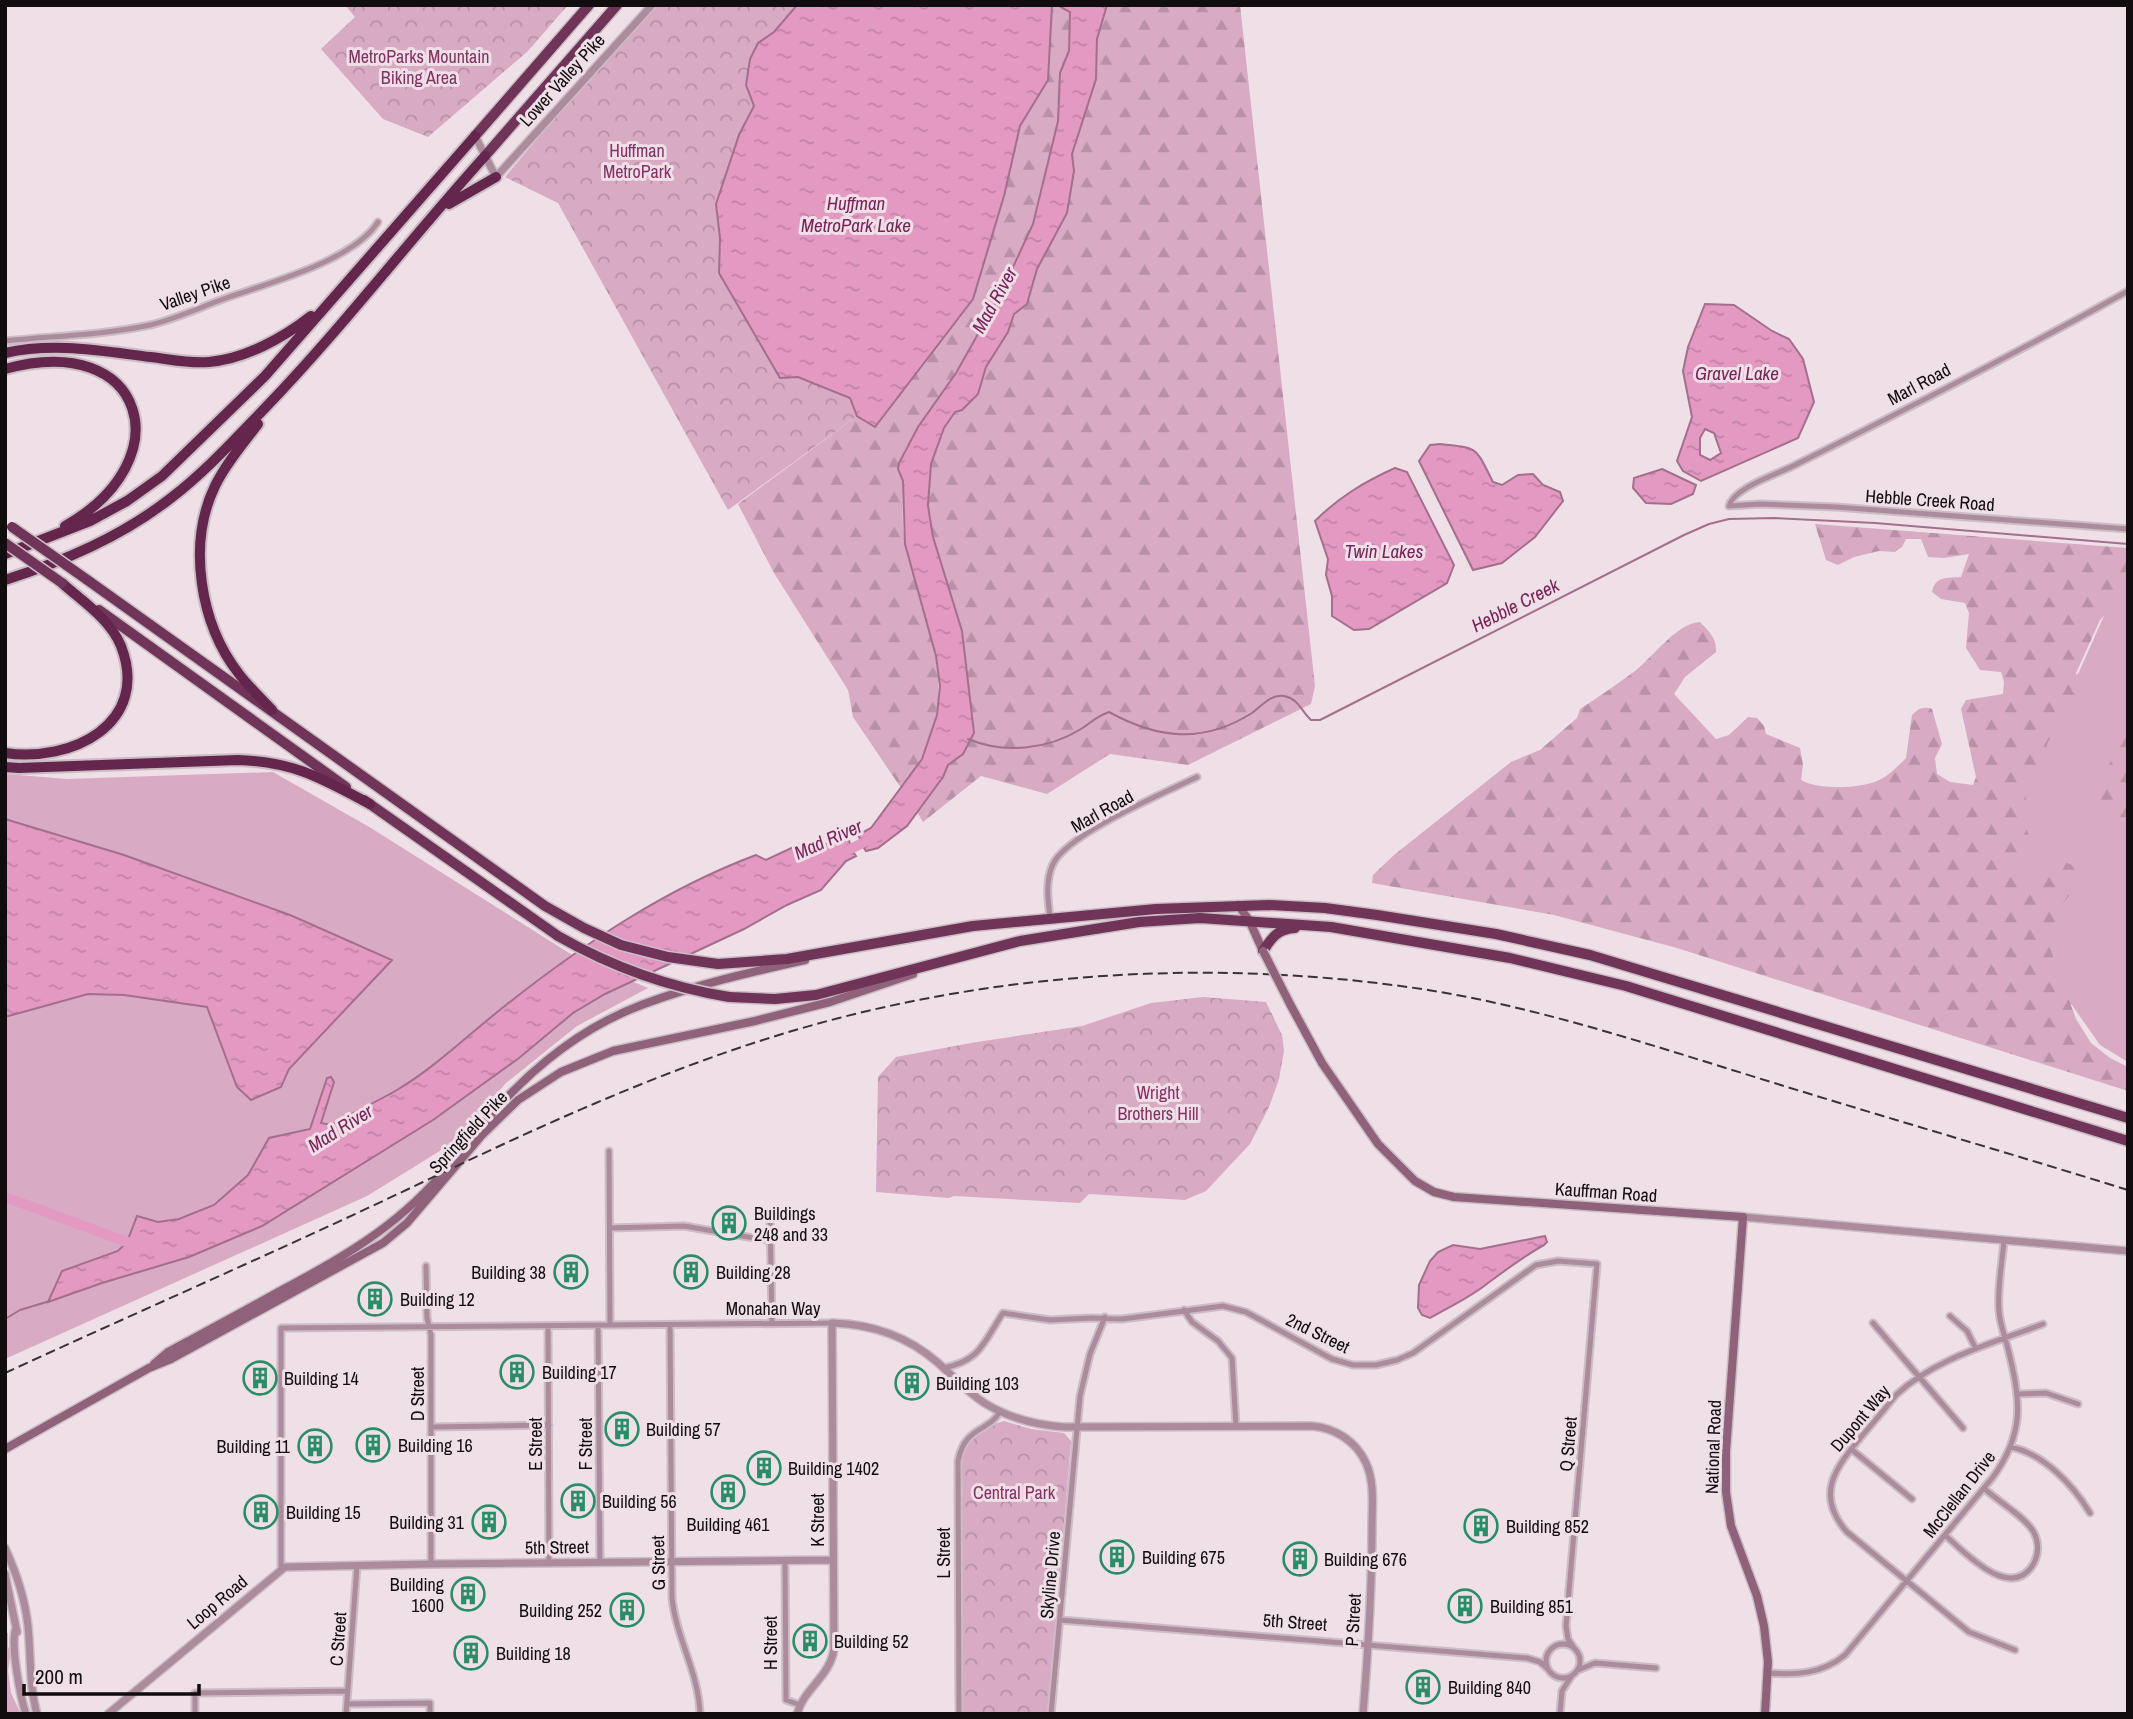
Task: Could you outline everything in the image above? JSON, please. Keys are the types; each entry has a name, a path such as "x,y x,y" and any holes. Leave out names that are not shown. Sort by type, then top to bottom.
{"highway":[{"path":"5,554 90,521 127,501 162,477 265,376 590,5"},
{"path":"5,588 109,538 169,499 210,466 282,390 617,5"},
{"path":"435,213 496,177"},
{"path":"5,354 47,347 76,347 179,361 209,362 235,356 285,335 327,304"},
{"path":"5,369 60,361 85,365 105,373 121,387 132,407 137,429 132,457 119,478 100,499 75,520 22,548"},
{"path":"272,710 238,673 220,642 206,607 201,573 201,542 206,513 215,486 282,390"},
{"path":"8,524 545,906 584,928 621,944 659,955 706,963 737,964 787,959 938,932 1050,918 1238,905 1298,906 1476,930 1590,954 2128,1118"},
{"path":"5,543 558,936 587,953 683,988 729,997 775,999 816,995 1031,939 1172,919 1249,920 1331,928 1510,958 1626,986 2128,1141"},
{"path":"5,580 50,565"},
{"path":"5,753 37,755 65,750 92,740 108,727 120,708 126,686 126,668 121,645 107,622 62,583"},
{"path":"5,767 270,761 296,768 370,804"},
{"path":"1263,951 1274,936 1287,929 1401,939"}],"main road":[{"name":"Kauffman Road","path":"1238,905 1249,920 1322,1063 1361,1121 1404,1173 1427,1188 1454,1197 1743,1217"},
{"name":"Springfield Pike","path":"149,1368 167,1353 375,1236 402,1215 436,1181 516,1088 552,1055 597,1026 643,1004 697,987 938,932"},
{"name":"Springfield Pike","path":"5,1449 149,1368 250,1317 375,1248 393,1235 417,1211 508,1109 529,1091 561,1072 597,1056 630,1046 755,1021 831,1002 965,956"},
{"name":"National Road","path":"1743,1217 1726,1451 1726,1492 1731,1526 1759,1605 1766,1638 1768,1673 1765,1714"}],"street":[{"name":"Lower Valley Pike","path":"496,177 652,5"},
{"path":"475,136 496,177"},
{"name":"Valley Pike","path":"5,341 125,329 184,314 324,262 358,242 377,222"},
{"name":"Marl Road","path":"1729,506 1731,499 1743,489 2052,333 2128,291"},
{"name":"Hebble Creek Road","path":"1729,506 1760,504 1836,507 2128,529"},
{"name":"Marl Road","path":"1050,918 1048,892 1052,866 1062,851 1071,843 1196,776"},
{"path":"609,1151 610,1325"},
{"path":"770,1212 772,1324"},
{"name":"Kauffman Road","path":"1743,1217 2128,1251"},
{"path":"610,1228 684,1226 771,1241"},
{"name":"McClellan Drive","path":"1768,1673 1802,1674 1821,1670 1849,1651 2002,1465 2017,1428 2018,1394 1999,1307 2004,1241"},
{"name":"2nd Street","path":"944,1368 973,1357 1003,1313 1050,1320 1105,1317 1127,1319 1218,1306 1235,1309 1259,1319 1332,1359 1353,1365 1376,1365 1413,1353 1536,1265 1548,1261 1597,1264"},
{"name":"Q Street","path":"1574,1648 1566,1626 1597,1264"},
{"name":"D Street","path":"426,1266 431,1427 431,1564"},
{"path":"1183,1310 1192,1322 1218,1341 1232,1358 1236,1426"},
{"path":"1950,1316 1967,1331 1976,1349"},
{"name":"Skyline Drive","path":"1051,1714 1077,1427 1086,1368 1105,1317"},
{"name":"Monahan Way","path":"281,1569 281,1328 832,1323 858,1325 888,1332 920,1349 968,1391 1000,1411 1036,1424 1077,1427 1236,1426"},
{"name":"K Street","path":"800,1705 807,1693 825,1675 832,1660 832,1323"},
{"path":"1873,1323 1962,1428"},
{"name":"F Street","path":"598,1325 600,1562"},
{"name":"G Street","path":"670,1325 675,1618 695,1680 700,1714"},
{"name":"Dupont Way","path":"2015,1650 1969,1632 1847,1532 1834,1513 1830,1496 1832,1479 1839,1464 1896,1395 1920,1378 1976,1349 2043,1325"},
{"name":"E Street","path":"548,1326 549,1562"},
{"path":"2018,1394 2046,1393 2078,1404"},
{"name":"L Street","path":"959,1714 958,1461 965,1441 976,1430 996,1418 1000,1411"},
{"path":"431,1427 549,1425"},
{"name":"P Street","path":"1236,1426 1324,1428 1345,1437 1363,1456 1372,1489 1372,1550 1363,1714"},
{"path":"2011,1447 2031,1454 2066,1481 2090,1513"},
{"path":"1851,1449 1912,1499"},
{"path":"1945,1535 1995,1576 2017,1577 2031,1568 2038,1550 2033,1531 1984,1488"},
{"path":"5,1548 17,1578 25,1610 32,1691 37,1714"},
{"name":"5th Street","path":"281,1569 292,1566 833,1560"},
{"name":"H Street","path":"785,1561 786,1700 800,1705"},
{"name":"C Street","path":"346,1714 357,1566"},
{"name":"Loop Road","path":"108,1714 281,1569"},
{"path":"5,1574 16,1628 13,1646 26,1714"},
{"name":"5th Street","path":"1060,1620 1527,1658 1540,1662 1549,1669"},
{"name":"Q Street","path":"1556,1647 1566,1626"},
{"path":"1561,1697 1555,1676 1546,1661 1550,1652 1563,1644 1574,1648 1581,1662 1578,1670"},
{"name":"5th Street","path":"1527,1658 1550,1652"},
{"path":"1579,1655 1595,1664"},
{"path":"1560,1714 1564,1687 1578,1670 1595,1664 1656,1668"},
{"path":"1555,1676 1570,1677"},
{"path":"195,1714 195,1693 348,1691"},
{"path":"347,1704 430,1703 430,1714"},
{"path":"797,1714 800,1705"}],"green space":[{"name":"MetroParks Mountain Biking Area","path":"345,5 568,5 528,51 428,137 383,119 321,49 355,17"},
{"name":"Huffman MetroPark","path":"649,5 797,5 774,32 758,43 746,85 754,106 739,135 716,204 720,238 719,273 798,377 850,398 857,416 728,510 558,203 505,177"},
{"path":"1052,5 1071,12 1069,51 1060,73 1058,121 1033,224 1000,295 956,373 904,451 900,476 903,481 904,537 935,650 938,701 933,728 922,757 901,788 853,717 848,690 774,573 738,504 857,416 876,426 973,299 1004,196 1020,126 1048,80"},
{"path":"1107,5 1240,5 1315,686 1311,704 1188,765 1110,754 1047,794 981,776 923,822 917,812 943,777 948,765 963,754 973,733 962,631 930,519 928,505 931,464 944,428 955,412 962,410 978,394 986,367 1012,323 1014,314 1027,304 1037,269 1067,213 1074,171 1072,154 1096,79 1097,39"},
{"path":"1815,524 2128,548 2128,587 2124,595 2100,620 2076,673 2079,685 2077,703 2048,742 2042,763 2028,789 2025,818 2030,850 2022,864 2021,872 2024,884 2033,887 2043,881 2056,863 2071,864 2082,875 2061,906 2050,948 2076,1019 2091,1043 2110,1058 2128,1067 2128,1091 1677,948 1554,915 1372,883 1373,875 1394,855 1511,762 1540,750 1577,718 1580,709 1635,671 1674,634 1700,622 1714,639 1716,652 1685,677 1674,694 1716,739 1729,735 1748,717 1757,718 1764,726 1766,734 1800,748 1803,765 1801,780 1829,787 1862,785 1883,778 1906,758 1912,715 1921,708 1929,708 1932,709 1942,744 1935,758 1937,774 1950,782 1973,785 1976,777 1961,709 1966,700 2003,694 2004,682 2001,672 1980,670 1966,648 1969,613 1965,603 1941,599 1932,592 1939,580 1961,577 1969,554 1944,558 1928,557 1921,539 1906,539 1902,547 1895,552 1879,551 1854,557 1838,565 1826,560"},
{"path":"2128,562 2128,1062 2100,1045 2072,1005 1983,980 2001,878 2047,716 2079,672"},
{"path":"2128,730 2128,827 2103,804 2098,789 2104,772"},
{"path":"273,772 371,828 577,958 648,988 577,1026 506,1083 456,1141 367,1196 5,1359 5,774 67,779"},
{"name":"Wright Brothers Hill","path":"1203,997 1266,1002 1282,1035 1284,1051 1279,1079 1269,1107 1250,1144 1206,1191 1185,1200 1089,1194 1080,1203 876,1192 878,1077 896,1057 1082,1026 1151,1003"},
{"name":"Central Park","path":"1004,1421 1031,1429 1064,1433 1071,1441 1048,1714 962,1714 961,1461 967,1446 976,1435"},
{"path":"5,1632 8,1633 8,1647 11,1650 8,1671 11,1693 21,1714 5,1714"}],"water":[{"name":"Huffman MetroPark Lake","path":"797,5 1052,5 1048,80 1020,126 1004,196 973,299 875,427 857,416 850,398 798,377 780,378 719,273 720,238 716,204 739,135 754,106 746,85 750,59 758,43 774,32"},
{"path":"1057,5 1107,5 1097,39 1096,79 1072,154 1074,171 1067,213 1037,269 1027,304 1014,314 1008,332 986,367 978,394 962,410 955,412 944,428 931,464 928,505 930,519 962,631 974,733 963,754 948,765 943,777 907,826 878,848 866,851 864,848 869,844 863,845 862,841 866,838 860,839 858,835 871,828 922,759 937,715 940,686 936,656 905,544 903,481 898,469 899,463 918,427 956,373 1000,295 1033,224 1058,121 1060,73 1069,51 1070,12"},
{"name":"Gravel Lake","path":"1705,304 1734,305 1772,331 1789,339 1803,359 1814,402 1798,438 1701,481 1683,471 1677,461 1692,417 1683,371 1688,347","holes":["1705,429 1714,433 1721,453 1710,460 1700,455 1700,438"]},
{"name":"Twin Lakes","path":"1440,444 1475,451 1493,482 1502,485 1518,475 1533,474 1543,485 1560,492 1563,501 1535,537 1502,563 1473,570 1419,461 1430,445"},
{"name":"Twin Lakes","path":"1395,468 1407,472 1454,565 1447,583 1369,629 1354,630 1332,616 1332,596 1326,575 1328,559 1315,521 1352,491"},
{"path":"1662,469 1696,485 1693,494 1671,504 1646,503 1633,488 1634,478"},
{"path":"5,819 124,855 290,915 392,960 289,1069 281,1087 251,1100 237,1087 207,1007 124,995 88,994 5,1017"},
{"path":"849,840 850,844 844,848 852,846 853,850 847,854 854,853 856,856 846,861 821,890 605,994 573,1013 519,1058 433,1120 262,1226 189,1257 48,1302 62,1271 118,1251 127,1242 137,1216 158,1222 179,1219 214,1205 248,1175 269,1138 310,1129 327,1078 331,1077 334,1082 321,1123 331,1125 412,1081 564,961 625,920 689,884 756,855 766,860 802,843 835,844"},
{"path":"1545,1236 1547,1242 1544,1245 1474,1293 1430,1318 1422,1315 1418,1308 1419,1285 1430,1261 1438,1252 1453,1245 1480,1249"}],"waterway":[{"name":"Hebble Creek","path":"968,739 996,747 1025,748 1054,742 1109,712 1145,728 1180,734 1198,733 1234,723 1279,696 1293,700 1311,720 1320,720 1684,535 1729,519 1774,518 1875,523 2128,544"},
{"name":"Mad River","path":"842,853 875,837"},
{"name":"Mad River","path":"5,1197 127,1242 140,1242"},
{"path":"5,1319 20,1310 50,1301"}],"railway":[{"path":"5,1373 524,1135 679,1069 785,1033 911,1001 1058,980 1132,974 1281,975 1355,981 1468,997 1625,1037 2128,1190"}],"place":[{"name":"Buildings 248 and 33","path":"729,1223"},
{"name":"Building 38","path":"571,1272"},
{"name":"Building 28","path":"691,1272"},
{"name":"Building 12","path":"375,1299"},
{"name":"Building 17","path":"517,1372"},
{"name":"Building 14","path":"260,1378"},
{"name":"Building 103","path":"912,1383"},
{"name":"Building 57","path":"622,1429"},
{"name":"Building 16","path":"373,1445"},
{"name":"Building 11","path":"315,1446"},
{"name":"Building 1402","path":"764,1468"},
{"name":"Building 461","path":"728,1492"},
{"name":"Building 56","path":"578,1501"},
{"name":"Building 15","path":"261,1512"},
{"name":"Building 31","path":"489,1522"},
{"name":"Building 852","path":"1481,1526"},
{"name":"Building 675","path":"1117,1557"},
{"name":"Building 676","path":"1300,1559"},
{"name":"Building 1600","path":"468,1594"},
{"name":"Building 851","path":"1465,1606"},
{"name":"Building 252","path":"627,1610"},
{"name":"Building 52","path":"810,1641"},
{"name":"Building 18","path":"471,1653"},
{"name":"Building 840","path":"1423,1687"}]}
